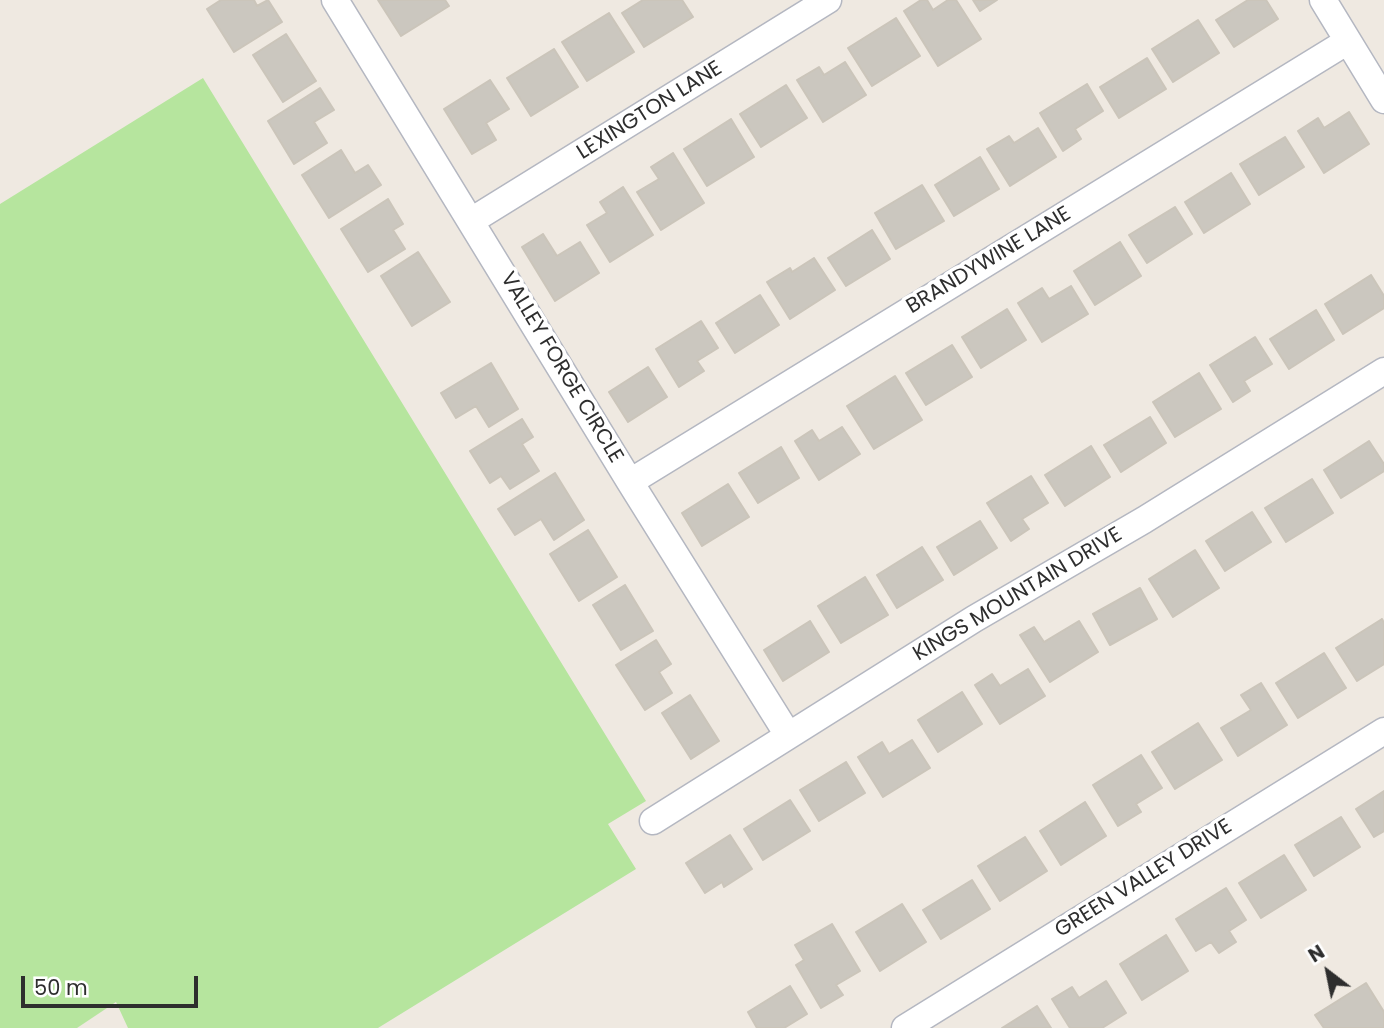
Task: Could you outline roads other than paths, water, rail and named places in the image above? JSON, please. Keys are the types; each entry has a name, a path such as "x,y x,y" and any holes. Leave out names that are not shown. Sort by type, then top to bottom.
{"street":[{"name":"VALLEY FORGE CIRCLE","path":"335,0 630,482 789,735"},
{"name":"LEXINGTON LANE","path":"471,221 828,0"},
{"path":"1323,0 1384,100"},
{"name":"BRANDYWINE LANE","path":"630,482 1348,41"},
{"name":"KINGS MOUNTAIN DRIVE","path":"653,821 974,619 1144,520 1384,371"},
{"name":"GREEN VALLEY DRIVE","path":"905,1028 941,1018 1384,731"}]}
